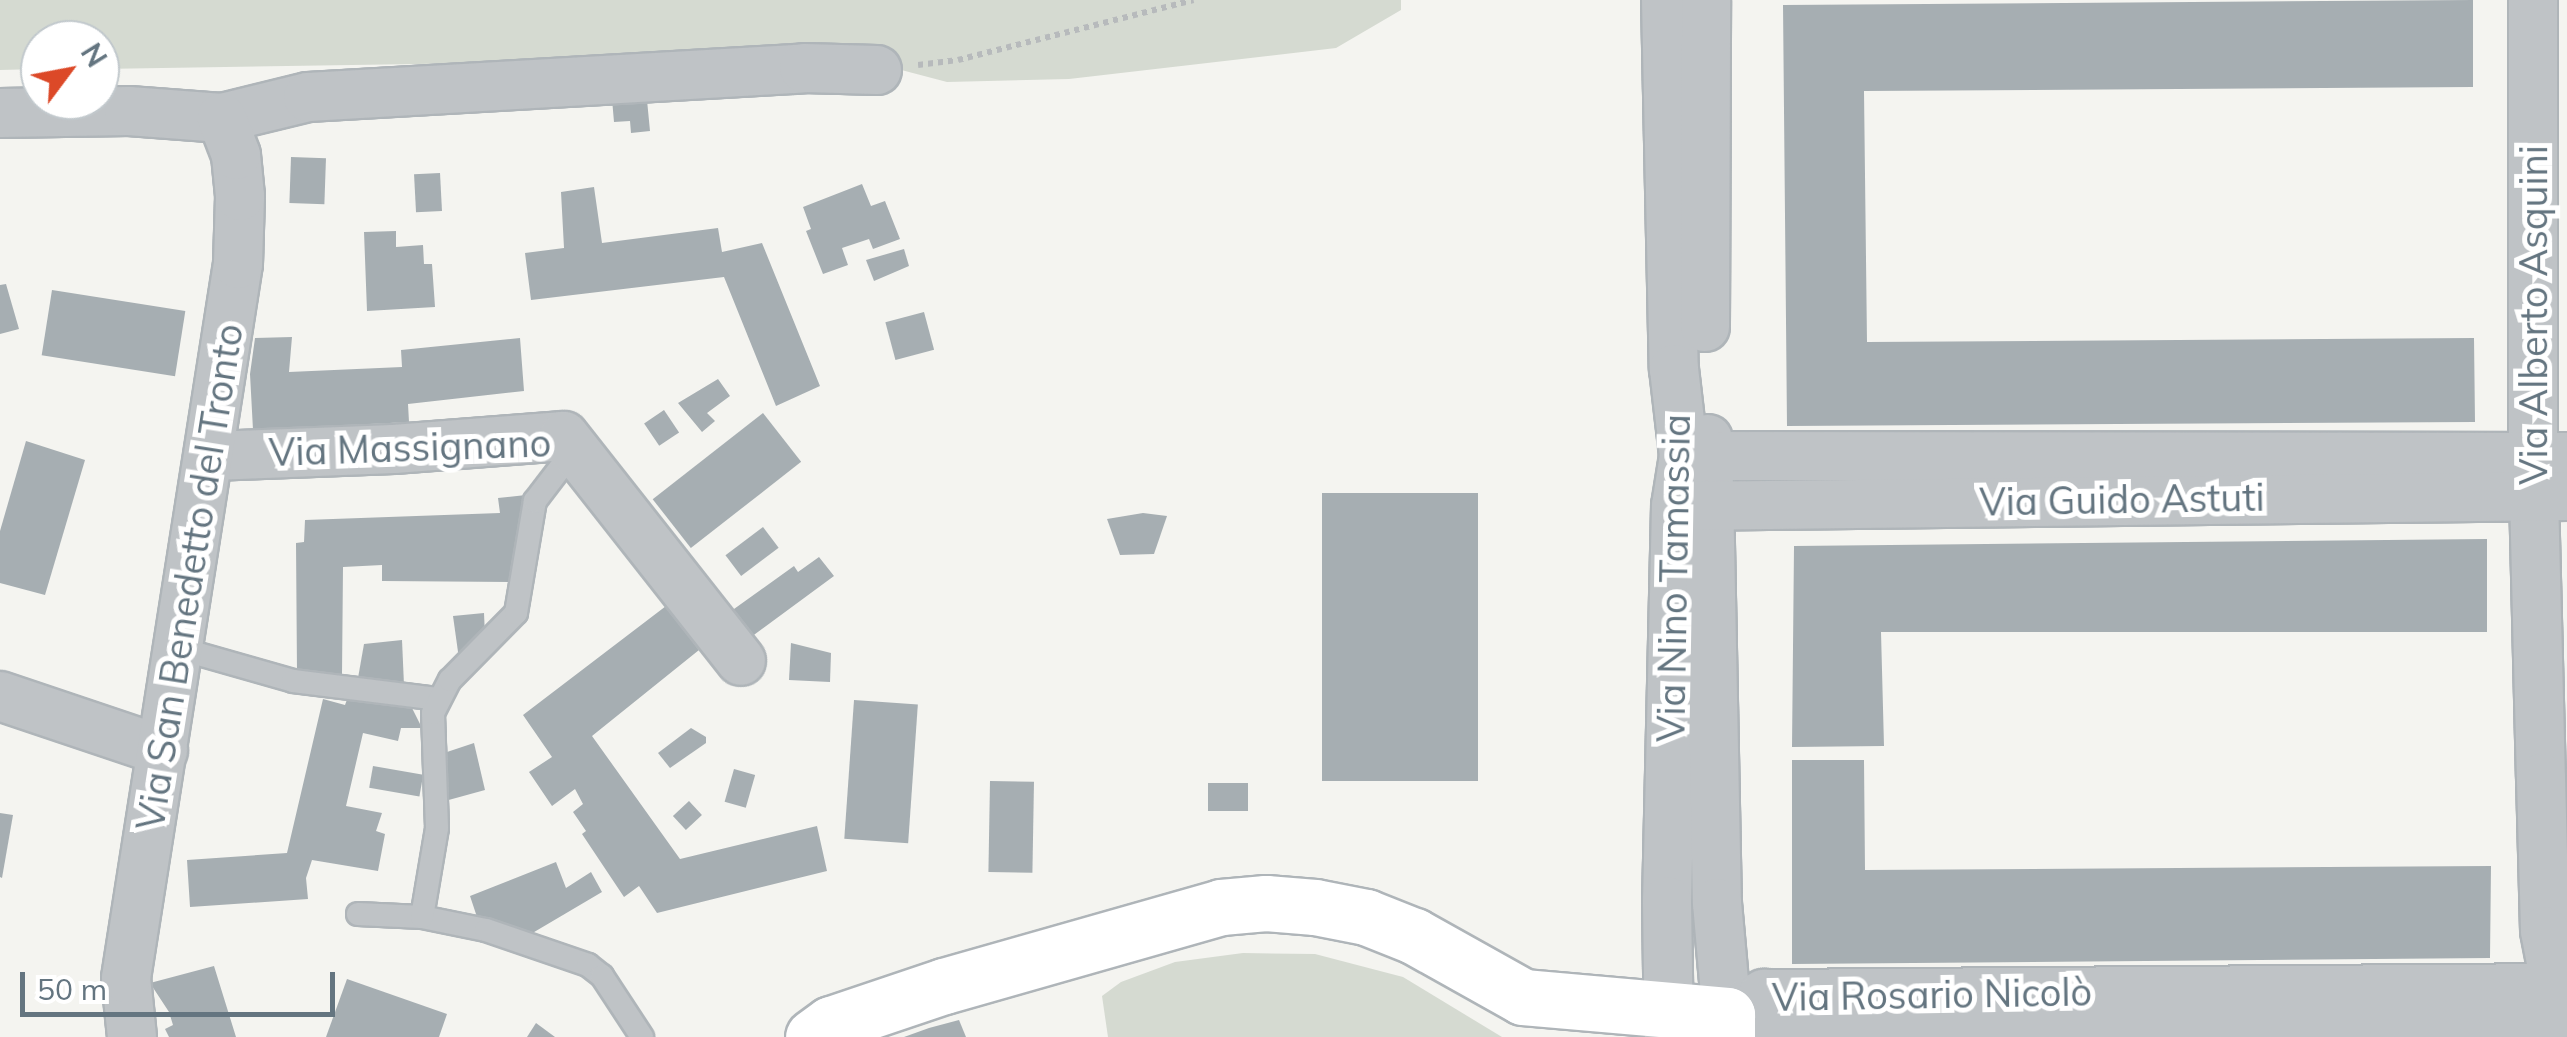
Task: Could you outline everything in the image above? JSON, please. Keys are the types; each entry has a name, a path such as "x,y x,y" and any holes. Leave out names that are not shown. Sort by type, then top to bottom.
{"street":[{"name":"Via Nino Tamassia","path":"1666,0 1674,368 1696,456"},
{"name":"Via Nino Tamassia","path":"1669,1025 1666,900 1694,506 1706,0"},
{"name":"Via Alberto Asquini","path":"2532,0 2551,476 2545,931 2562,1006"},
{"path":"0,113 128,111 222,118 308,98 804,68 877,70"},
{"name":"Via San Benedetto del Tronto","path":"132,1037 126,978 212,456 238,264 237,168 222,118"},
{"name":"Via Massignano","path":"212,456 394,449 564,436 741,662"},
{"name":"Via Guido Astuti","path":"1696,456 2551,476"},
{"name":"Via Guido Astuti","path":"1694,506 2551,476"},
{"name":"Via Nino Tamassia","path":"1694,506 1727,1026"},
{"path":"0,696 163,752"},
{"path":"813,1037 831,1024 944,986 1221,907 1266,903 1315,906 1366,918 1414,936 1537,1017 1727,1026"},
{"name":"Via Rosario Nicolò","path":"1727,1026 1764,994 2562,1006"}],"lane":[{"path":"422,916 435,856 437,805 431,731 437,699 464,664 516,614 535,501 574,450"},
{"path":"180,649 293,681 437,699"},
{"path":"358,914 422,916 486,930 588,966 602,976 642,1037"}],"path":[{"path":"877,70 958,60 1193,0"}],"shaded area":[{"path":"0,0 1401,0 1401,10 1336,48 1069,79 947,82 814,47 483,63 120,69 120,20 20,20 20,70 0,70"},
{"path":"1243,953 1315,954 1403,977 1502,1037 1108,1037 1102,996 1121,982 1175,962"}],"building":[{"path":"2473,0 2473,87 1864,91 1867,342 2474,338 2475,422 1787,426 1783,5"},
{"path":"627,97 628,102 647,100 650,131 631,133 630,121 614,122 612,99"},
{"path":"291,157 326,158 324,204 289,203"},
{"path":"440,173 442,211 416,212 414,174"},
{"path":"862,184 871,206 885,201 900,239 873,249 869,239 842,248 848,265 823,274 806,231 811,229 803,207"},
{"path":"594,187 602,243 718,228 722,252 762,243 820,386 776,406 724,277 531,300 525,253 564,248 561,192"},
{"path":"396,231 396,247 423,245 424,264 432,264 435,307 367,311 364,232"},
{"path":"904,249 909,266 874,281 866,260"},
{"path":"6,284 19,329 0,334 0,285"},
{"path":"52,290 185,311 175,376 42,355"},
{"path":"924,312 934,350 895,360 885,322"},
{"path":"292,337 289,372 402,367 401,350 520,338 524,391 408,404 409,422 253,430 250,374 255,338"},
{"path":"718,379 730,396 707,413 715,421 702,432 678,403"},
{"path":"664,410 679,432 659,446 644,423"},
{"path":"763,413 801,462 691,548 653,499"},
{"path":"26,441 85,460 45,595 0,583 0,531"},
{"path":"1322,493 1478,493 1478,781 1322,781"},
{"path":"526,495 517,582 382,581 382,565 343,567 342,675 297,673 296,543 304,542 305,520 500,513 498,498"},
{"path":"1143,513 1167,516 1154,554 1120,555 1107,519"},
{"path":"763,527 779,548 741,576 725,555"},
{"path":"2487,539 2487,632 1881,632 1884,746 1792,747 1794,546"},
{"path":"819,557 834,576 747,640 727,614 794,566 798,572"},
{"path":"666,606 699,650 592,736 680,859 817,826 827,871 657,913 639,886 624,897 582,834 586,831 573,812 583,804 575,789 552,806 529,772 552,757 523,715"},
{"path":"484,613 485,636 459,659 453,616"},
{"path":"402,640 404,685 358,678 364,644"},
{"path":"791,643 831,653 830,682 789,680"},
{"path":"349,694 410,704 422,728 401,728 398,741 363,733 346,806 382,813 376,831 385,834 378,871 312,860 306,878 308,899 190,907 187,860 287,853 323,699 345,705"},
{"path":"854,700 918,704 908,843 844,839"},
{"path":"691,728 706,737 706,743 670,768 658,753"},
{"path":"474,743 485,790 445,801 441,754"},
{"path":"1792,760 1864,760 1865,870 2491,866 2490,958 1792,964"},
{"path":"373,766 423,775 419,797 369,788"},
{"path":"734,769 755,775 746,808 725,802"},
{"path":"990,781 1034,782 1032,873 988,872"},
{"path":"1208,783 1248,783 1248,811 1208,811"},
{"path":"689,801 702,815 686,830 673,816"},
{"path":"0,813 13,815 2,878 0,877"},
{"path":"556,862 566,888 591,872 602,892 524,938 479,923 470,896"},
{"path":"214,966 236,1037 169,1037 165,1029 173,1025 169,1012 150,983"},
{"path":"347,979 447,1014 439,1037 326,1037"},
{"path":"959,1020 966,1037 904,1037 929,1028"},
{"path":"536,1023 555,1037 527,1037"}]}
